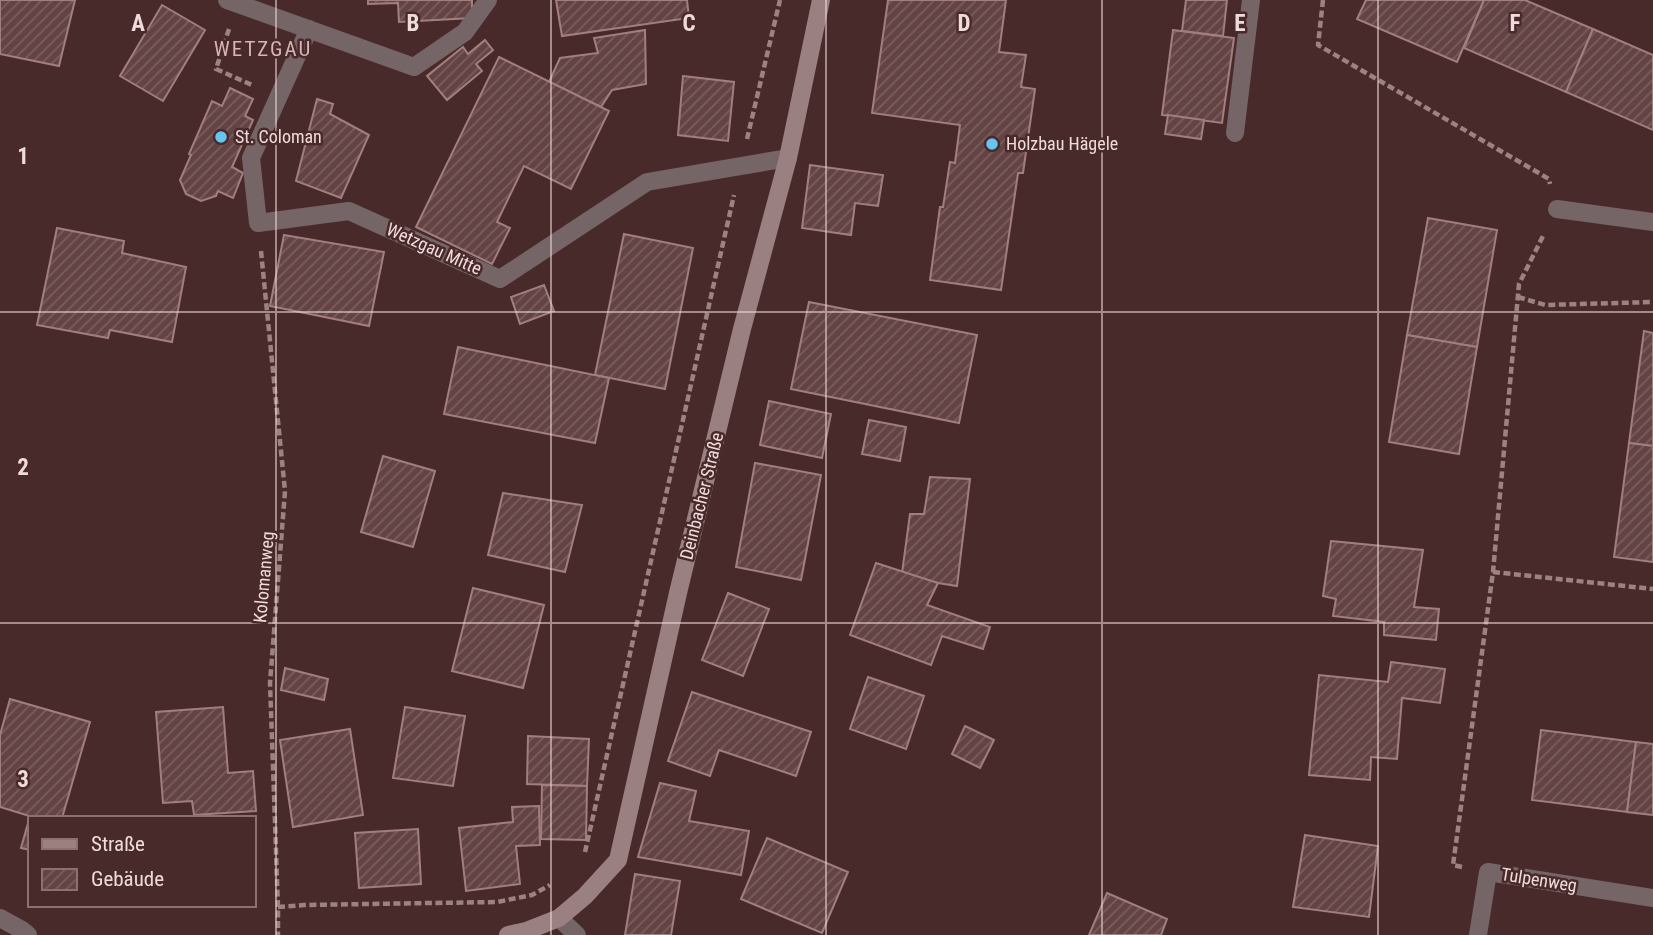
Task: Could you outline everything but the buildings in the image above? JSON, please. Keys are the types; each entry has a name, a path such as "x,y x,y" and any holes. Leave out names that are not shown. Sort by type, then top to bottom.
{"street":[{"path":"227,0 414,67 465,32 488,0"},
{"name":"Deinbacher Straße","path":"508,935 526,933 559,918 585,896 618,860 678,593 739,342 788,158 821,0"},
{"path":"1235,133 1251,0"},
{"path":"258,223 251,158 309,29"},
{"name":"Wetzgau Mitte","path":"258,223 349,211 500,279 647,182 788,158"},
{"path":"1557,209 1653,222"},
{"name":"Tulpenweg","path":"1478,935 1488,872 1653,898"},
{"path":"0,918 28,935"},
{"path":"559,918 577,935"}],"path":[{"path":"583,863 780,0"},
{"path":"1323,0 1318,46 1549,179 1557,209 1519,284 1493,572 1454,865 1488,872"},
{"path":"220,56 216,69 279,96"},
{"name":"Kolomanweg","path":"258,223 285,491 270,683 278,935"},
{"path":"1518,297 1545,305 1653,302"},
{"path":"1493,572 1653,589"},
{"path":"278,907 497,902 532,895 554,883"}],"place":[{"name":"St. Coloman","path":"221,137"},
{"name":"Holzbau Hägele","path":"992,144"}],"district":[{"name":"WETZGAU","path":"263,49"}]}
